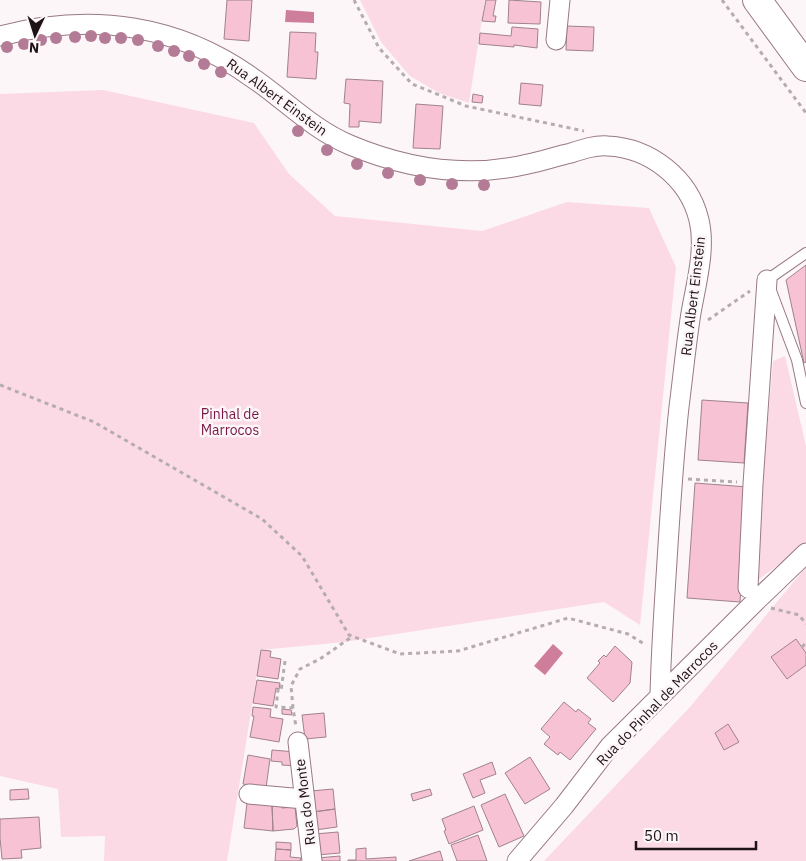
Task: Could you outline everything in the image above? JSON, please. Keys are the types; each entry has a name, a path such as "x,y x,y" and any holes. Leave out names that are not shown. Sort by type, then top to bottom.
{"street":[{"path":"556,40 560,0"},
{"path":"757,0 806,67"},
{"name":"Rua Albert Einstein","path":"0,36 19,31 57,26 92,24 124,26 161,33 191,43 221,57 256,80 318,129 342,142 400,163 438,170 471,171 500,169 596,146 609,146 641,153 659,163 673,174 686,188 693,202 699,219 701,252 688,334 679,411 661,654 660,696"},
{"path":"751,596 753,484 767,280"},
{"name":"Rua do Pinhal de Marrocos","path":"517,861 564,806 610,746 660,696 751,596 806,553"},
{"name":"Rua do Monte","path":"298,742 312,861"},
{"path":"249,794 304,799"}],"lane":[{"path":"806,253 767,280 797,360 806,403"}],"path":[{"path":"354,0 379,48 412,84 466,106 586,132 596,146"},
{"path":"722,0 806,113"},
{"path":"688,334 767,280"},
{"path":"0,385 94,422 262,519 302,556 349,635 400,654 458,651 568,618 628,634 661,654"},
{"path":"673,478 753,484"},
{"path":"751,596 798,615 806,624"},
{"path":"298,742 291,686 300,669 353,636"},
{"path":"802,648 806,643"},
{"path":"285,661 281,691 278,690 276,707 293,708"}],"green space":[{"path":"360,0 485,0 469,103 439,93 410,76 381,42"},
{"name":"Pinhal de Marrocos","path":"103,90 254,123 289,174 335,216 482,231 567,202 649,208 676,267 640,625 604,602 344,642 261,650 227,861 104,861 105,836 61,837 58,789 0,776 0,94"},
{"path":"785,356 806,446 806,544 754,583 773,361"},
{"path":"806,567 806,861 544,861 690,707"}],"shaded area":[{"path":"286,10 314,12 314,23 285,22"},
{"path":"553,644 563,653 545,675 534,666"}],"building":[{"path":"227,0 252,0 249,41 224,39"},
{"path":"486,0 496,0 493,16 496,16 495,22 482,21"},
{"path":"509,0 541,2 540,24 508,23"},
{"path":"567,26 594,27 593,51 566,50"},
{"path":"512,27 538,29 537,48 479,44 480,33 511,36"},
{"path":"290,32 316,33 315,52 318,52 316,79 287,77"},
{"path":"346,79 383,81 381,123 359,121 359,127 349,127 350,104 344,103"},
{"path":"521,83 543,85 541,106 519,104"},
{"path":"473,94 483,96 482,103 472,102"},
{"path":"416,104 443,106 440,149 413,148"},
{"path":"806,265 806,362 804,363 786,280"},
{"path":"702,400 748,403 744,463 698,460"},
{"path":"695,483 748,487 740,602 687,598"},
{"path":"796,639 806,653 806,665 787,679 771,657"},
{"path":"615,646 632,662 630,683 613,702 587,678 600,663 598,661 604,655 606,657"},
{"path":"261,650 271,651 270,657 281,659 278,679 257,676"},
{"path":"257,680 280,683 279,689 276,688 273,706 253,703"},
{"path":"564,702 576,712 578,709 591,719 588,723 596,729 570,760 560,752 558,755 544,744 550,737 541,729"},
{"path":"253,707 271,709 270,717 283,719 279,742 250,737 254,716 252,716"},
{"path":"282,709 291,710 292,715 282,714"},
{"path":"324,713 326,737 305,739 302,715"},
{"path":"728,724 739,742 724,750 715,733"},
{"path":"272,750 296,752 297,766 282,765 282,762 271,761"},
{"path":"248,755 270,759 266,788 243,784"},
{"path":"530,757 550,789 525,804 505,773"},
{"path":"492,762 496,774 480,780 485,793 473,798 463,774"},
{"path":"28,789 29,799 10,800 10,790"},
{"path":"333,789 335,809 313,812 311,791"},
{"path":"430,789 432,795 413,801 411,794"},
{"path":"505,794 524,836 499,847 481,805"},
{"path":"247,803 272,805 273,831 244,828"},
{"path":"272,805 280,805 282,808 295,807 297,826 294,829 273,831"},
{"path":"474,806 483,830 449,844 442,819"},
{"path":"335,809 337,827 315,830 313,812"},
{"path":"39,817 41,848 21,850 22,858 2,859 0,819"},
{"path":"338,832 340,853 317,855 315,834"},
{"path":"478,835 487,861 457,861 451,845"},
{"path":"276,842 291,843 291,850 276,849"},
{"path":"366,848 366,859 396,857 396,861 348,861 356,860 356,849"},
{"path":"276,849 291,850 290,857 301,858 300,861 275,861"},
{"path":"440,851 443,861 409,861"},
{"path":"340,856 340,861 317,861 317,858"}]}
